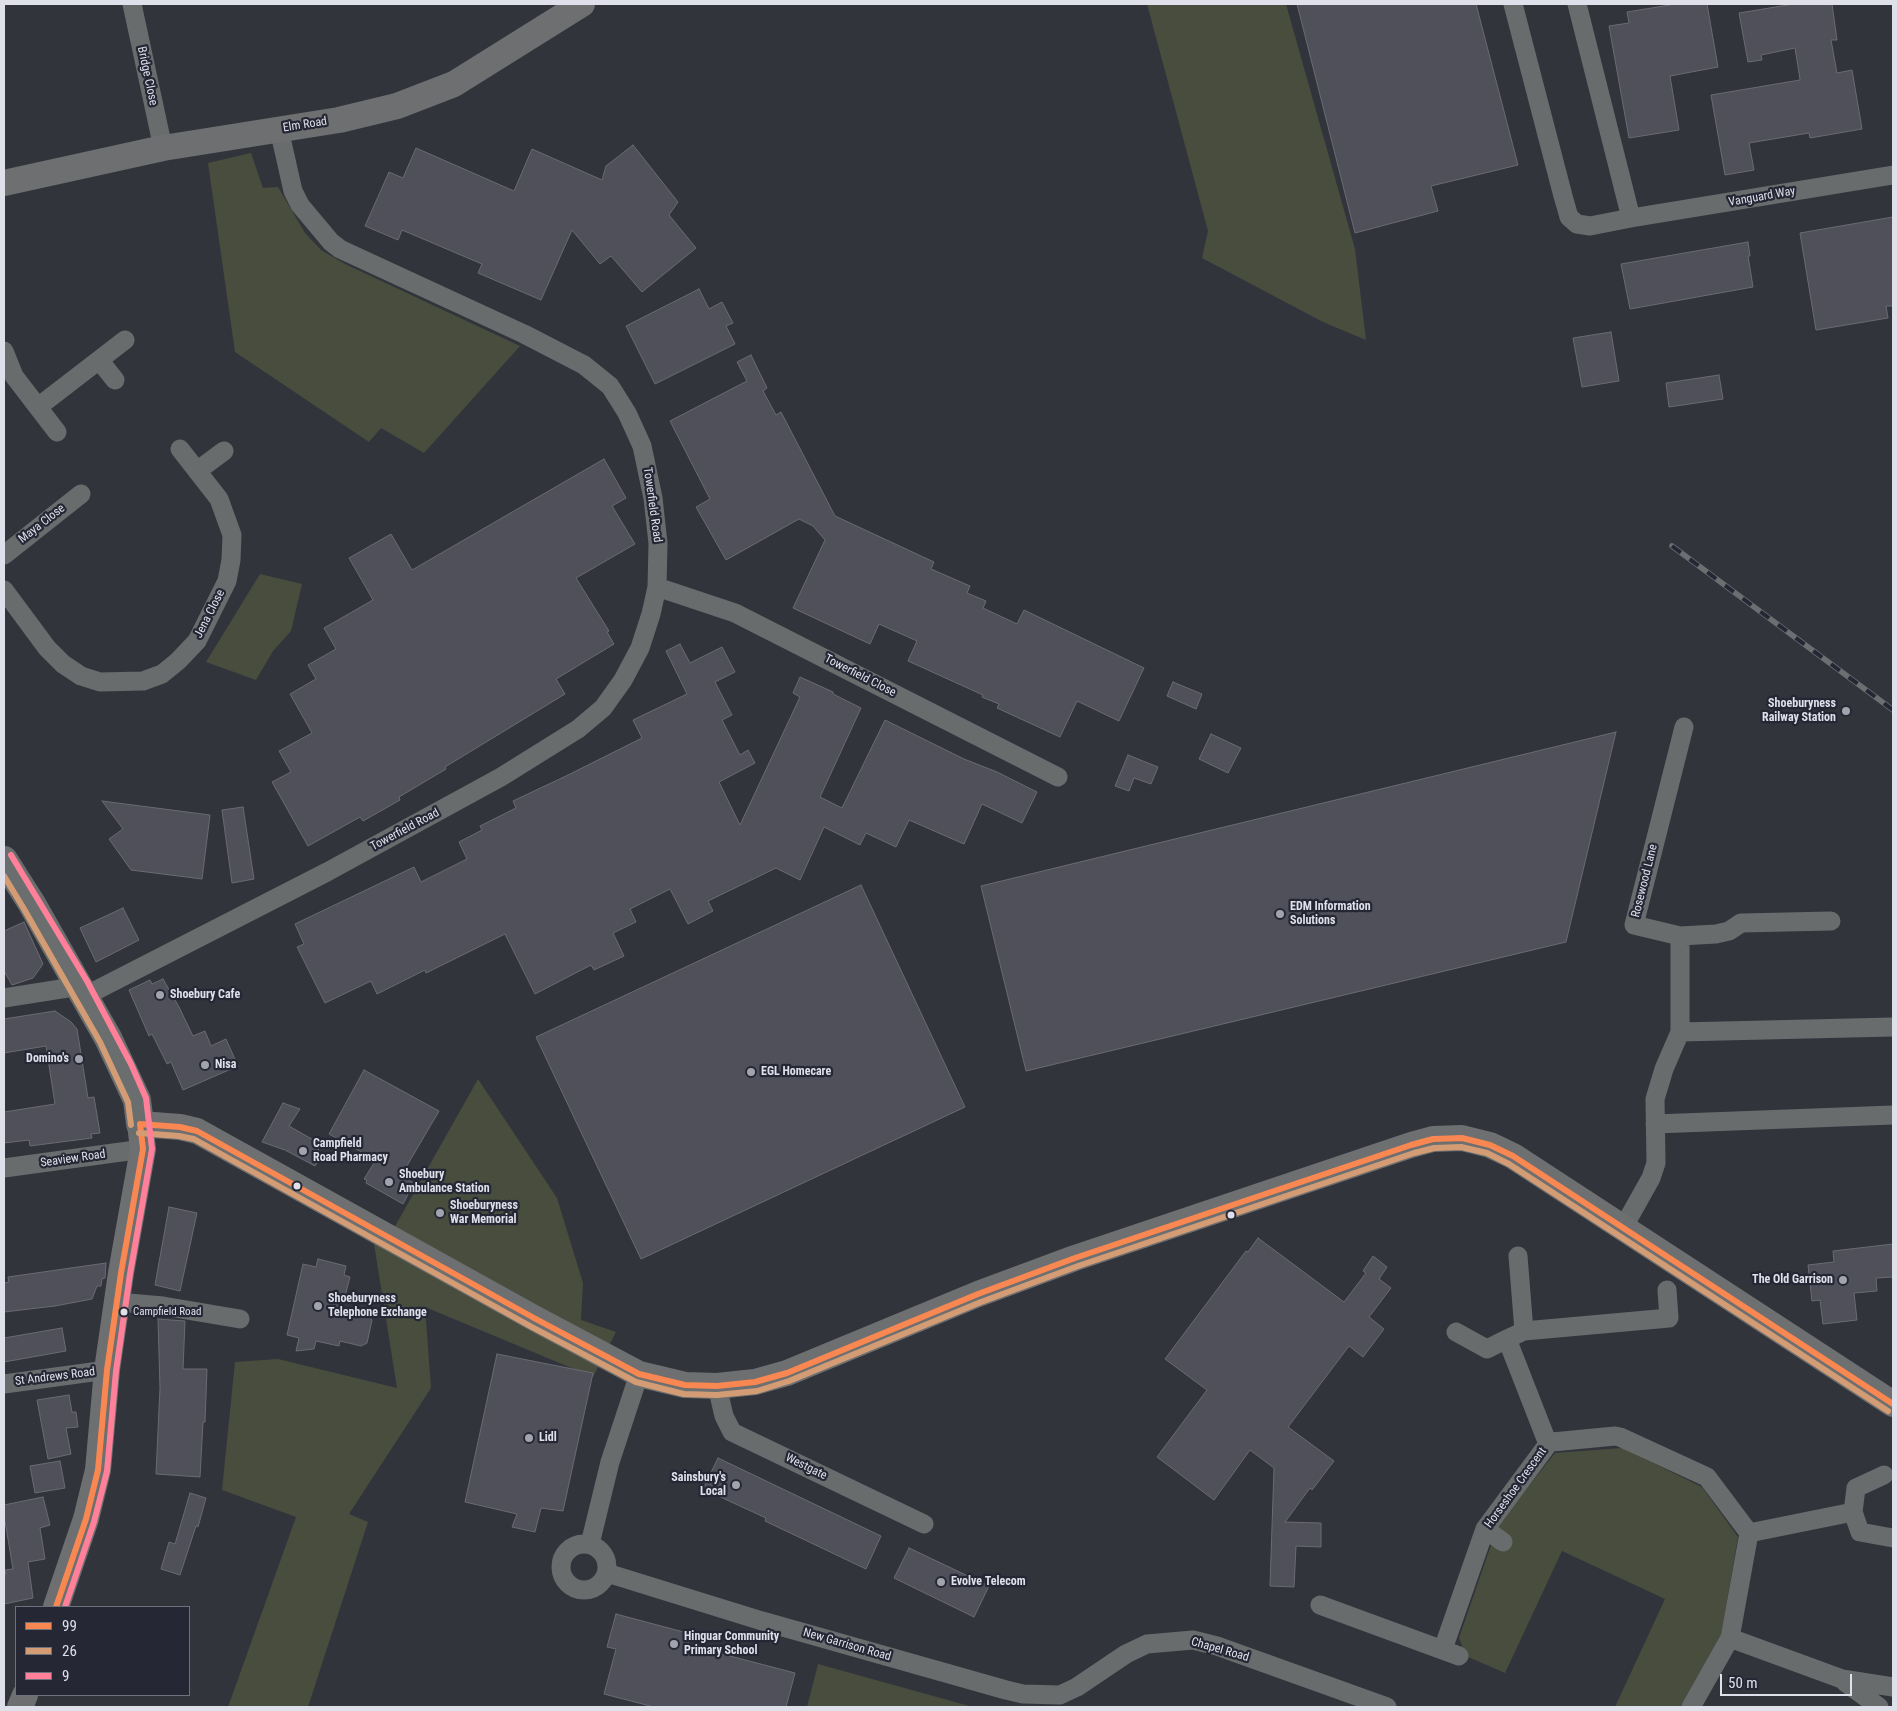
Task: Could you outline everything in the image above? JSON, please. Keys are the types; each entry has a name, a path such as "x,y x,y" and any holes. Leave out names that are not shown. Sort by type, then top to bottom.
{"main road":[{"path":"4,860 82,991 124,1068 137,1100 142,1137"}],"street":[{"name":"Bridge Close","path":"132,4 163,148"},
{"name":"Elm Road","path":"4,183 163,148 339,120 397,106 454,84 582,4"},
{"name":"Vanguard Way","path":"1513,4 1569,217 1577,224 1590,226 1893,175"},
{"path":"1577,4 1630,218"},
{"name":"Towerfield Road","path":"4,998 82,991 335,868 501,778 578,729 603,708 623,680 640,648 651,614 657,587 658,543 653,498 642,446 627,413 610,386 584,365 524,334 340,248 331,242 300,205 293,191 279,129"},
{"path":"38,407 125,340"},
{"path":"4,351 14,376 57,432"},
{"path":"99,360 115,380"},
{"name":"Jena Close","path":"4,590 48,648 63,664 81,676 100,682 118,683 143,681 162,674 178,661 197,641 227,581 232,535 219,499 180,449"},
{"path":"197,471 224,451"},
{"name":"Maya Close","path":"4,555 81,494"},
{"name":"Towerfield Close","path":"657,587 735,613 1058,778"},
{"name":"Rosewood Lane","path":"1680,936 1634,925 1684,727"},
{"path":"1623,1228 1652,1178 1656,1163 1655,1099 1658,1085 1680,1032 1680,936 1716,934 1729,931 1741,923 1831,920"},
{"path":"1680,1032 1893,1027"},
{"path":"1655,1124 1893,1115"},
{"path":"56,1606 86,1519 98,1470 107,1370 142,1137 180,1127 197,1131 534,1318 639,1374 685,1385 717,1386 755,1382 787,1373 978,1294 1075,1258 1433,1139 1462,1138 1476,1140 1502,1150 1893,1404"},
{"name":"Seaview Road","path":"4,1168 142,1137"},
{"path":"1518,1256 1516,1335 1548,1444"},
{"path":"1456,1332 1487,1348 1516,1335 1670,1318 1668,1290"},
{"path":"117,1302 163,1306 240,1319"},
{"name":"St Andrews Road","path":"4,1384 107,1370"},
{"path":"590,1544 610,1462 639,1374"},
{"name":"Westgate","path":"717,1386 724,1416 732,1432 924,1524"},
{"name":"Horseshoe Crescent","path":"1320,1605 1451,1652 1485,1529 1548,1444 1552,1442 1615,1436 1686,1466 1710,1479 1749,1533"},
{"path":"1884,1475 1856,1488 1853,1512 1860,1532 1893,1538"},
{"path":"1691,1707 1730,1638 1749,1533 1853,1512"},
{"path":"1485,1529 1503,1542"},
{"path":"590,1544 602,1551 606,1558 607,1573 598,1586 587,1590 576,1589 568,1585 562,1574 561,1563 564,1554 572,1547 590,1544"},
{"name":"New Garrison Road","path":"607,1573 762,1621 1006,1690 1062,1701"},
{"path":"1730,1638 1842,1679 1893,1687"},
{"name":"Chapel Road","path":"1062,1701 1077,1687 1126,1654 1147,1644 1171,1640 1193,1640 1217,1646 1387,1707"},
{"path":"1842,1679 1879,1707"}],"green space":[{"path":"1147,4 1286,4 1355,249 1366,340 1323,322 1202,258 1208,231"},
{"path":"251,153 263,188 278,187 305,233 321,250 345,264 520,346 424,453 381,428 369,442 235,352 208,163"},
{"path":"260,574 302,584 291,631 273,651 256,680 206,662"},
{"path":"478,1079 557,1198 583,1283 581,1320 616,1332 593,1377 425,1307 431,1388 349,1514 368,1522 308,1707 228,1707 296,1517 222,1490 235,1362 278,1359 397,1388 374,1244 389,1237"},
{"path":"1622,1448 1702,1487 1738,1537 1721,1635 1680,1707 1615,1707 1665,1599 1562,1551 1505,1673 1466,1656 1459,1638 1498,1525 1555,1453"},
{"path":"818,1664 973,1707 807,1707"}],"building":[{"path":"1297,4 1476,4 1518,165 1431,186 1438,211 1355,233"},
{"path":"1676,4 1707,4 1718,67 1670,76 1679,130 1629,138 1609,26 1629,23 1627,12"},
{"path":"1794,4 1832,4 1837,40 1831,40 1837,73 1852,70 1862,129 1810,138 1809,133 1749,143 1754,170 1725,175 1711,95 1800,80 1795,48 1761,55 1762,60 1748,62 1739,13"},
{"path":"633,145 678,202 669,215 696,248 642,292 611,256 600,264 572,230 541,300 478,273 482,264 402,230 398,240 365,226 389,172 403,178 416,148 514,191 532,149 602,180 606,166"},
{"path":"1893,217 1893,306 1886,306 1888,318 1816,330 1800,233"},
{"path":"1748,242 1750,256 1748,256 1753,287 1630,309 1621,264"},
{"path":"699,289 709,309 722,302 733,323 726,326 735,344 655,384 626,326"},
{"path":"1611,332 1619,381 1582,387 1573,338"},
{"path":"751,355 767,388 763,391 776,415 781,412 835,516 934,562 931,569 970,586 967,593 986,601 983,608 1017,624 1024,610 1144,668 1119,721 1077,701 1060,737 997,708 999,704 982,697 983,695 908,661 917,641 879,624 870,644 793,608 825,540 813,526 799,519 726,560 696,507 710,499 670,421 747,381 737,362"},
{"path":"1719,375 1723,399 1669,407 1666,383"},
{"path":"604,459 626,498 612,506 635,544 576,578 609,631 607,632 614,644 556,679 565,694 445,767 446,769 399,797 400,800 363,821 360,817 308,846 272,782 291,772 279,751 312,733 290,694 316,679 308,665 336,649 324,628 373,600 349,558 391,534 412,570"},
{"path":"680,644 690,663 722,647 735,672 715,682 732,715 722,720 740,755 748,750 755,763 719,782 740,825 800,697 793,693 800,677 833,692 833,694 861,708 820,797 842,808 885,720 1037,792 1022,823 982,804 964,844 909,820 896,847 866,833 860,845 824,827 800,880 776,868 708,901 713,911 688,924 670,889 630,909 636,922 613,933 624,956 594,970 591,965 535,994 505,934 426,973 425,970 377,994 371,981 325,1003 297,947 304,944 295,924 414,867 421,882 467,859 459,842 482,830 480,826 516,808 513,801 642,738 633,720 687,694 666,651"},
{"path":"1173,682 1202,694 1196,709 1167,696"},
{"name":"EDM Information Solutions","path":"1616,732 1566,942 1026,1071 981,886"},
{"path":"1211,734 1241,748 1228,773 1199,759"},
{"path":"1128,755 1158,767 1151,784 1134,778 1129,791 1115,786"},
{"path":"102,801 210,815 202,879 131,870 109,839 123,829"},
{"path":"243,807 254,879 232,883 222,810"},
{"name":"EGL Homecare","path":"861,885 965,1107 641,1259 536,1037"},
{"path":"123,908 139,940 96,962 80,928"},
{"path":"24,922 43,964 33,978 12,985 4,971 4,931"},
{"path":"163,979 193,1036 205,1031 211,1046 226,1039 238,1066 183,1090 171,1062 167,1064 152,1034 149,1036 129,990 150,980 152,984"},
{"path":"55,1011 71,1022 77,1029 88,1098 94,1097 100,1133 91,1134 92,1138 30,1146 29,1140 4,1143 4,1112 55,1104 46,1046 4,1053 4,1019"},
{"path":"364,1070 439,1111 401,1176 414,1183 403,1204 366,1183 367,1180 364,1179 376,1160 329,1134"},
{"path":"283,1103 300,1109 289,1126 317,1142 320,1157 315,1166 285,1150 262,1142"},
{"path":"169,1207 197,1213 180,1291 155,1285"},
{"path":"1258,1238 1344,1302 1366,1273 1363,1271 1373,1256 1387,1267 1379,1279 1391,1288 1369,1317 1384,1329 1363,1357 1349,1346 1288,1427 1334,1461 1312,1490 1310,1488 1285,1522 1321,1523 1321,1547 1296,1546 1294,1587 1270,1586 1274,1468 1250,1450 1214,1500 1157,1457 1207,1390 1165,1359 1246,1251 1248,1252"},
{"name":"The Old Garrison","path":"1893,1244 1893,1277 1876,1278 1877,1291 1854,1293 1857,1320 1823,1324 1820,1300 1812,1301 1808,1265 1834,1262 1833,1251"},
{"name":"Shoeburyness Telephone Exchange","path":"318,1259 346,1266 344,1275 350,1277 342,1308 368,1314 372,1320 367,1343 361,1346 340,1341 339,1346 316,1341 314,1349 296,1351 299,1338 287,1335 303,1264 316,1267"},
{"path":"106,1263 105,1278 102,1279 101,1286 97,1286 92,1299 55,1306 4,1312 4,1283 9,1282 8,1277"},
{"path":"158,1319 185,1321 183,1369 207,1369 200,1477 156,1474 160,1388"},
{"path":"62,1328 66,1351 4,1362 4,1338"},
{"name":"Lidl","path":"497,1354 593,1373 563,1511 541,1508 535,1532 512,1527 517,1514 465,1502"},
{"path":"69,1395 72,1412 76,1412 78,1427 66,1428 71,1454 48,1459 37,1400"},
{"path":"718,1458 881,1536 866,1569 765,1521 766,1518 703,1489"},
{"path":"60,1461 65,1488 35,1493 30,1466"},
{"path":"190,1493 206,1498 198,1527 196,1526 180,1575 161,1569 169,1542 175,1544"},
{"path":"43,1497 50,1525 40,1528 45,1559 28,1562 33,1598 4,1604 5,1570 13,1569 4,1521 4,1505"},
{"name":"Evolve Telecom","path":"909,1548 989,1586 974,1617 894,1578"},
{"name":"Hinguar Community Primary School","path":"616,1614 691,1634 688,1645 795,1673 786,1707 654,1707 604,1694 616,1649 607,1647"}],"railway":[{"path":"1672,546 1893,710"}],"transit line":[{"name":"9","path":"11,855 87,981 131,1064 146,1098 152,1149 130,1274 116,1371 107,1471 94,1522 65,1606"},
{"name":"26","path":"4,876 100,1042 128,1102 131,1125"},
{"name":"99","path":"140,1124 180,1127 197,1131 534,1318 639,1374 685,1385 717,1386 755,1382 787,1373 978,1294 1075,1258 1411,1145 1433,1139 1462,1138 1490,1145 1513,1156 1893,1404"},
{"name":"99","path":"56,1606 86,1519 98,1470 107,1370 121,1273 143,1149 140,1124"},
{"name":"26","path":"139,1133 194,1139 530,1326 636,1382 684,1394 717,1395 757,1391 789,1381 981,1302 1078,1266 1414,1153 1434,1148 1461,1147 1487,1153 1509,1164 1888,1411"}],"place":[{"name":"Shoeburyness Railway Station","path":"1846,711"},
{"name":"EDM Information Solutions","path":"1280,914"},
{"name":"Shoebury Cafe","path":"160,995"},
{"name":"Domino's","path":"79,1059"},
{"name":"Nisa","path":"205,1065"},
{"name":"EGL Homecare","path":"751,1072"},
{"name":"Campfield Road Pharmacy","path":"303,1151"},
{"name":"Shoebury Ambulance Station","path":"389,1182"},
{"name":"Shoeburyness War Memorial","path":"440,1213"},
{"name":"The Old Garrison","path":"1843,1280"},
{"name":"Shoeburyness Telephone Exchange","path":"318,1306"},
{"name":"Campfield Road","path":"124,1312"},
{"name":"Lidl","path":"529,1438"},
{"name":"Sainsbury's Local","path":"736,1485"},
{"name":"Evolve Telecom","path":"941,1582"},
{"name":"Hinguar Community Primary School","path":"674,1644"}]}
